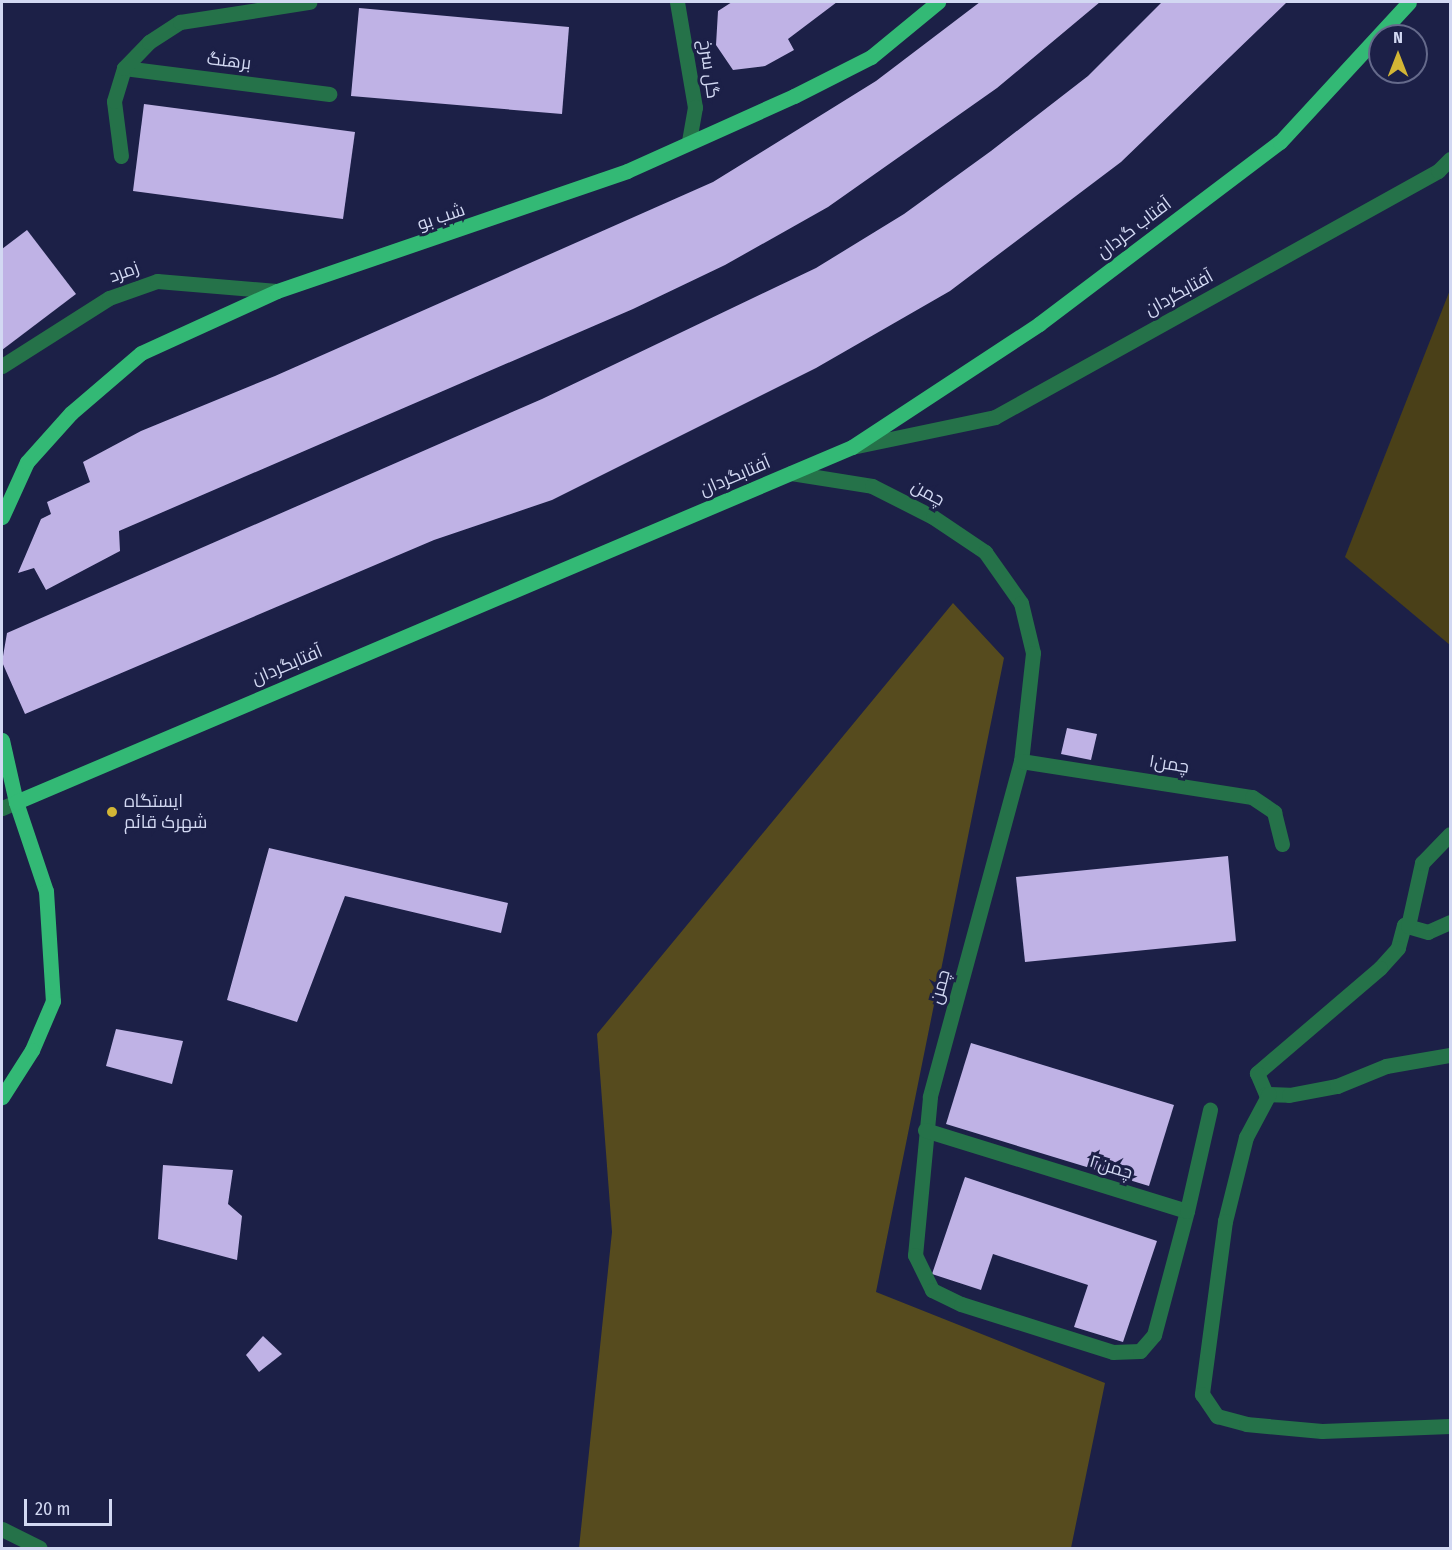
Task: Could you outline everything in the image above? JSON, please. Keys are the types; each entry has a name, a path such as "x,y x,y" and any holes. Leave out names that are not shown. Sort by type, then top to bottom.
{"main road":[{"name":"شب بو","path":"2,517 6,500 27,462 71,413 141,353 277,291 579,189 689,141 871,57 939,2"},
{"name":"آفتاب گردان","path":"852,447 1039,324 1280,142 1409,2"},
{"name":"آفتابگردان","path":"9,805 852,447"},
{"path":"2,740 9,805 46,891 53,1001 32,1050 2,1097"}],"street":[{"path":"121,156 114,101 124,68 149,42 180,22 309,2"},
{"name":"گل سرخ","path":"677,2 695,107 689,141"},
{"name":"برهنگ","path":"124,68 328,94"},
{"name":"آفتابگردان","path":"852,447 995,417 1438,171 1450,159"},
{"name":"زمرد","path":"2,366 109,298 157,281 277,291"},
{"name":"چمن","path":"791,473 872,486 933,517 985,552 1021,603 1033,652 1021,761 930,1098 925,1130 915,1256 932,1290 962,1304 1113,1352 1140,1351 1154,1335 1187,1211"},
{"name":"چمن۱","path":"1021,761 1252,797 1274,813 1282,844"},
{"path":"1408,926 1422,863 1450,834"},
{"path":"1269,1094 1257,1073 1380,968 1398,948 1404,925 1428,932 1450,922"},
{"path":"1269,1094 1289,1095 1337,1086 1386,1066 1450,1055"},
{"path":"1269,1094 1246,1137 1225,1221 1202,1394 1217,1416 1246,1424 1322,1431 1450,1426"},
{"path":"1187,1211 1210,1110"},
{"name":"چمن۲","path":"925,1130 1187,1211"},
{"path":"2,1529 40,1548"}],"shaded area":[{"path":"1450,290 1450,645 1345,557"},
{"path":"953,603 1004,658 876,1292 1105,1383 1071,1548 579,1548 612,1232 597,1034"}],"building":[{"path":"732,2 837,2 788,39 794,50 765,66 733,70 716,45 718,11"},
{"path":"980,2 1100,2 997,88 828,207 725,265 633,309 119,531 120,551 46,590 34,568 18,573 41,519 51,514 47,502 90,482 83,462 141,431 275,376 713,182 876,81"},
{"path":"1162,2 1287,2 1121,162 950,291 816,368 552,500 434,540 25,714 2,662 7,633 542,399 816,268 904,214 991,151 1088,76"},
{"path":"359,8 569,27 562,114 351,96"},
{"path":"144,104 355,132 343,219 133,191"},
{"path":"27,230 76,294 2,350 2,249"},
{"path":"1067,728 1097,734 1091,760 1061,754"},
{"path":"269,848 508,903 501,933 345,896 297,1022 227,1000"},
{"path":"1228,856 1236,941 1025,962 1016,877"},
{"path":"116,1029 183,1041 172,1084 106,1066"},
{"path":"971,1043 1174,1105 1149,1186 946,1124"},
{"path":"163,1165 233,1170 228,1204 242,1216 237,1260 158,1239"},
{"path":"965,1177 1157,1241 1123,1342 1074,1327 1088,1285 993,1254 981,1290 932,1274"},
{"path":"263,1336 282,1354 259,1372 246,1355"}],"place":[{"name":"ایستگاه شهرک قائم","path":"112,812"}]}
